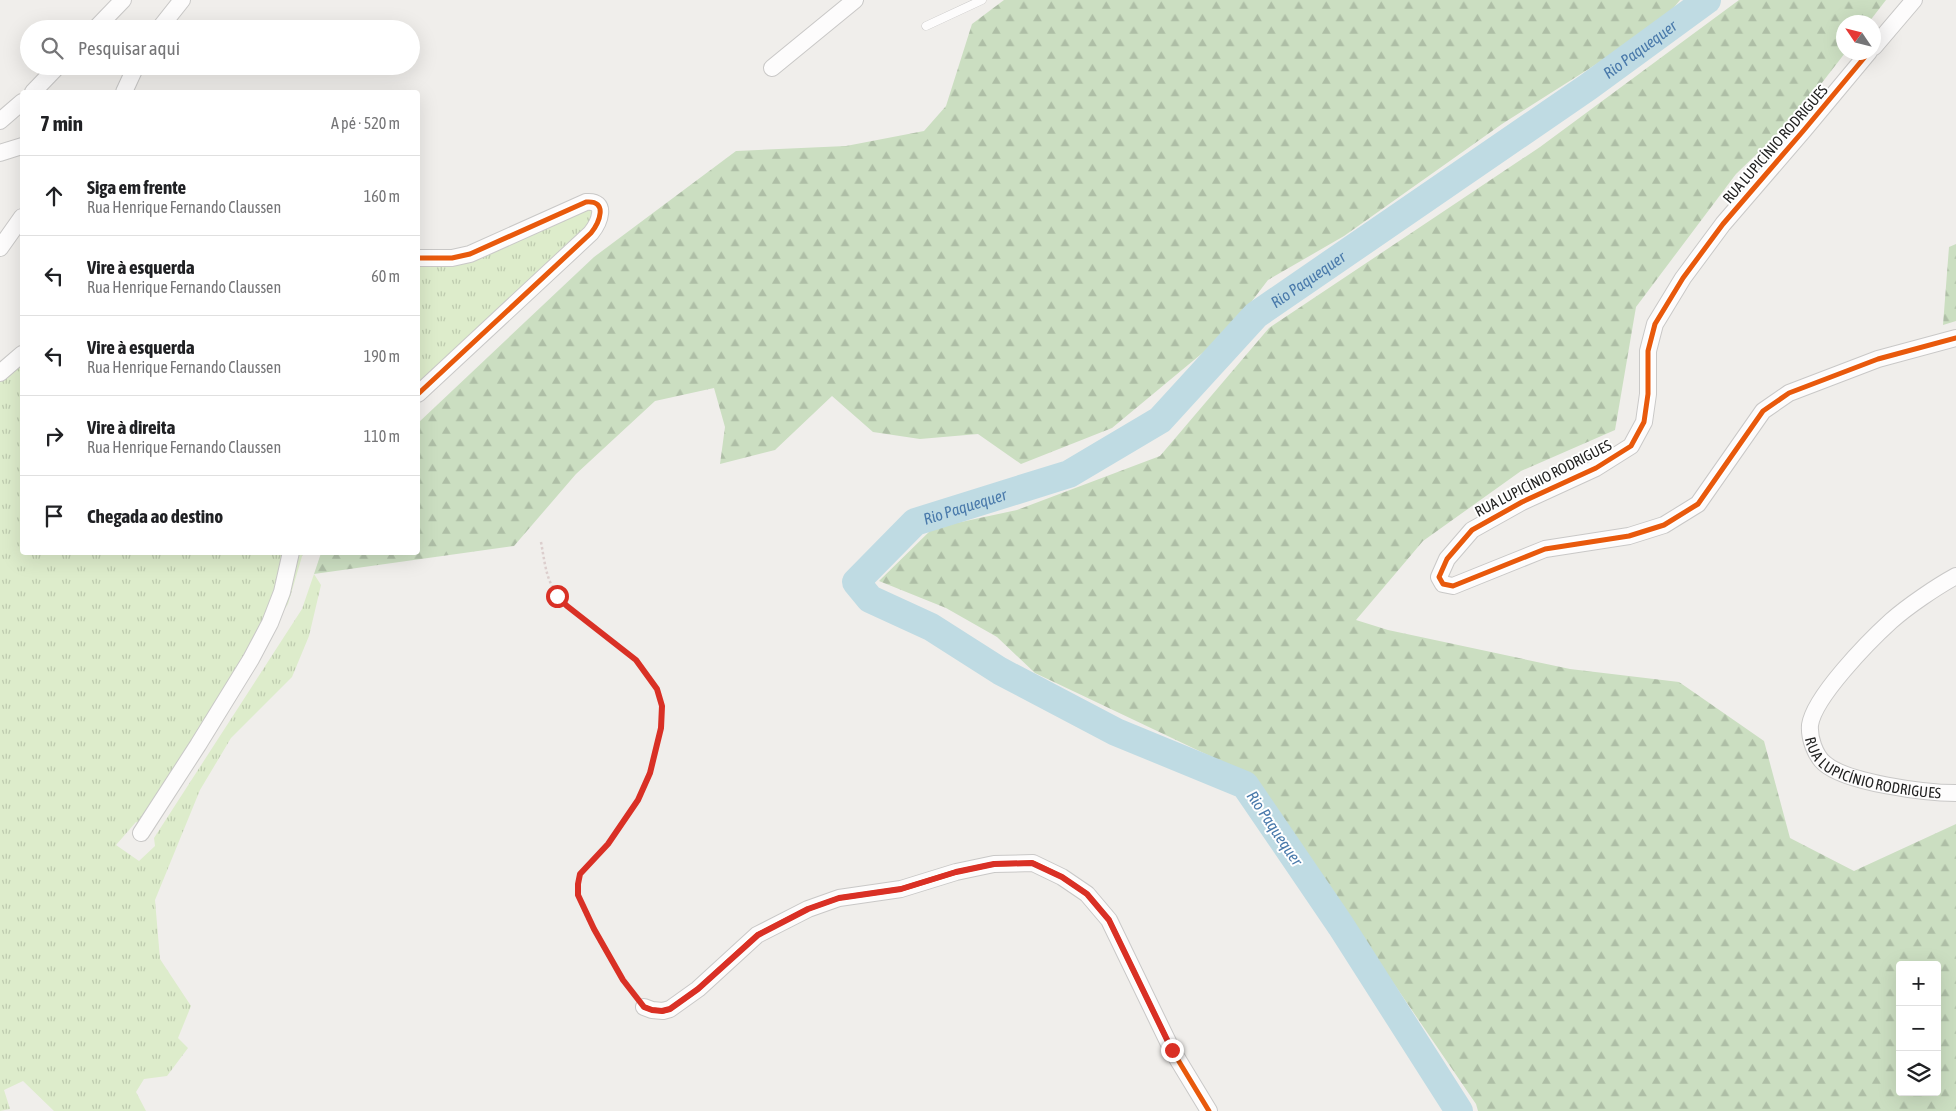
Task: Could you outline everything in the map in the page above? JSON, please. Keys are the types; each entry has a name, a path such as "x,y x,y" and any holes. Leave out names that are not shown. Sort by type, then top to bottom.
{"street":[{"path":"103,20 122,0"},
{"path":"166,20 182,0"},
{"path":"772,68 855,0"},
{"path":"1881,39 1914,0"},
{"name":"RUA LUPICÍNIO RODRIGUES","path":"1862,60 1723,224 1683,278 1655,324 1648,351 1648,394 1644,422 1631,446 1596,468 1522,502 1472,530 1446,559 1439,577 1443,584 1453,586 1545,549 1629,536 1664,525 1698,504 1762,411 1789,393 1878,359 1956,338"},
{"path":"35,90 49,75"},
{"path":"125,90 132,75"},
{"path":"0,121 20,104"},
{"path":"0,154 20,147"},
{"path":"420,258 452,258 470,254 586,202 596,205 601,213 600,220 591,233 420,392"},
{"path":"0,248 20,220"},
{"path":"0,373 20,356"},
{"path":"141,833 259,645 282,592 289,555"},
{"name":"RUA LUPICÍNIO RODRIGUES","path":"1956,576 1891,621 1854,659 1822,698 1810,725 1814,749 1824,764 1843,774 1874,784 1956,793"},
{"path":"644,1007 662,1011 670,1009 698,989 758,935 808,909 839,898 901,889 994,864 1032,863 1062,877 1087,894 1109,920 1172,1050 1209,1111"}],"lane":[{"path":"926,26 982,0"}],"path":[{"path":"541,542 548,579 557,596 636,660 657,689 662,706 661,728 650,773 638,800 616,834 580,874 578,884 578,895 594,929 623,980 644,1007"}],"green space":[{"path":"1004,0 1680,0 1661,23 1502,124 1344,236 1268,280 1229,331 1112,428 1021,464 978,434 920,439 873,432 832,396 775,450 720,464 725,427 714,388 655,401 576,474 514,546 314,574 320,555 420,555 420,421 594,257 736,151 846,146 924,131 946,106 972,24"},
{"path":"1739,0 1886,0 1874,15 1836,15 1836,60 1840,60 1797,115 1736,174 1636,307 1615,430 1521,471 1423,541 1356,620 1388,630 1570,669 1679,682 1764,741 1790,838 1854,871 1956,824 1956,1111 1478,1111 1476,1104 1252,776 1035,673 997,637 946,608 879,581 933,528 1017,510 1160,456 1269,328 1540,147"},
{"path":"597,199 603,220 420,392 420,254 471,256"},
{"path":"1956,244 1956,321 1943,325 1949,247"},
{"path":"20,365 20,555 302,555 288,604 144,827 136,822 116,845 139,861 155,846 154,838 302,609 314,574 321,585 309,636 292,677 231,738 200,790 155,900 160,959 191,1006 178,1038 188,1048 167,1076 144,1079 136,1092 146,1111 54,1111 23,1081 4,1090 10,1109 0,1111 0,381"}],"waterway":[{"name":"Rio Paquequer","path":"1459,1111 1341,926 1245,785 1116,732 1000,671 931,627 870,599 856,582 915,522 1069,474 1160,420 1256,315 1588,87 1707,0"}],"cycle path":[{"path":"1862,60 1723,224 1683,278 1655,324 1648,351 1648,394 1644,422 1631,446 1596,468 1522,502 1472,530 1447,559 1439,577 1443,584 1453,586 1545,549 1629,536 1664,525 1698,504 1763,411 1789,393 1878,359 1956,338"},
{"path":"420,258 452,258 470,254 586,202 593,202 600,208 597,224 591,233 420,392"},
{"path":"644,1007 663,1011 670,1009 698,989 757,935 808,909 839,898 901,889 956,872 994,864 1033,863 1062,877 1087,894 1109,920 1172,1050 1209,1111"}],"route":[{"path":"557,596 636,660 657,689 662,706 661,728 650,773 638,800 620,829 580,874 578,884 578,895 582,907 623,980 644,1007 662,1011 670,1009 698,989 758,935 808,909 839,898 901,889 956,872 994,864 1032,863 1062,877 1087,894 1109,920 1172,1050"}]}
